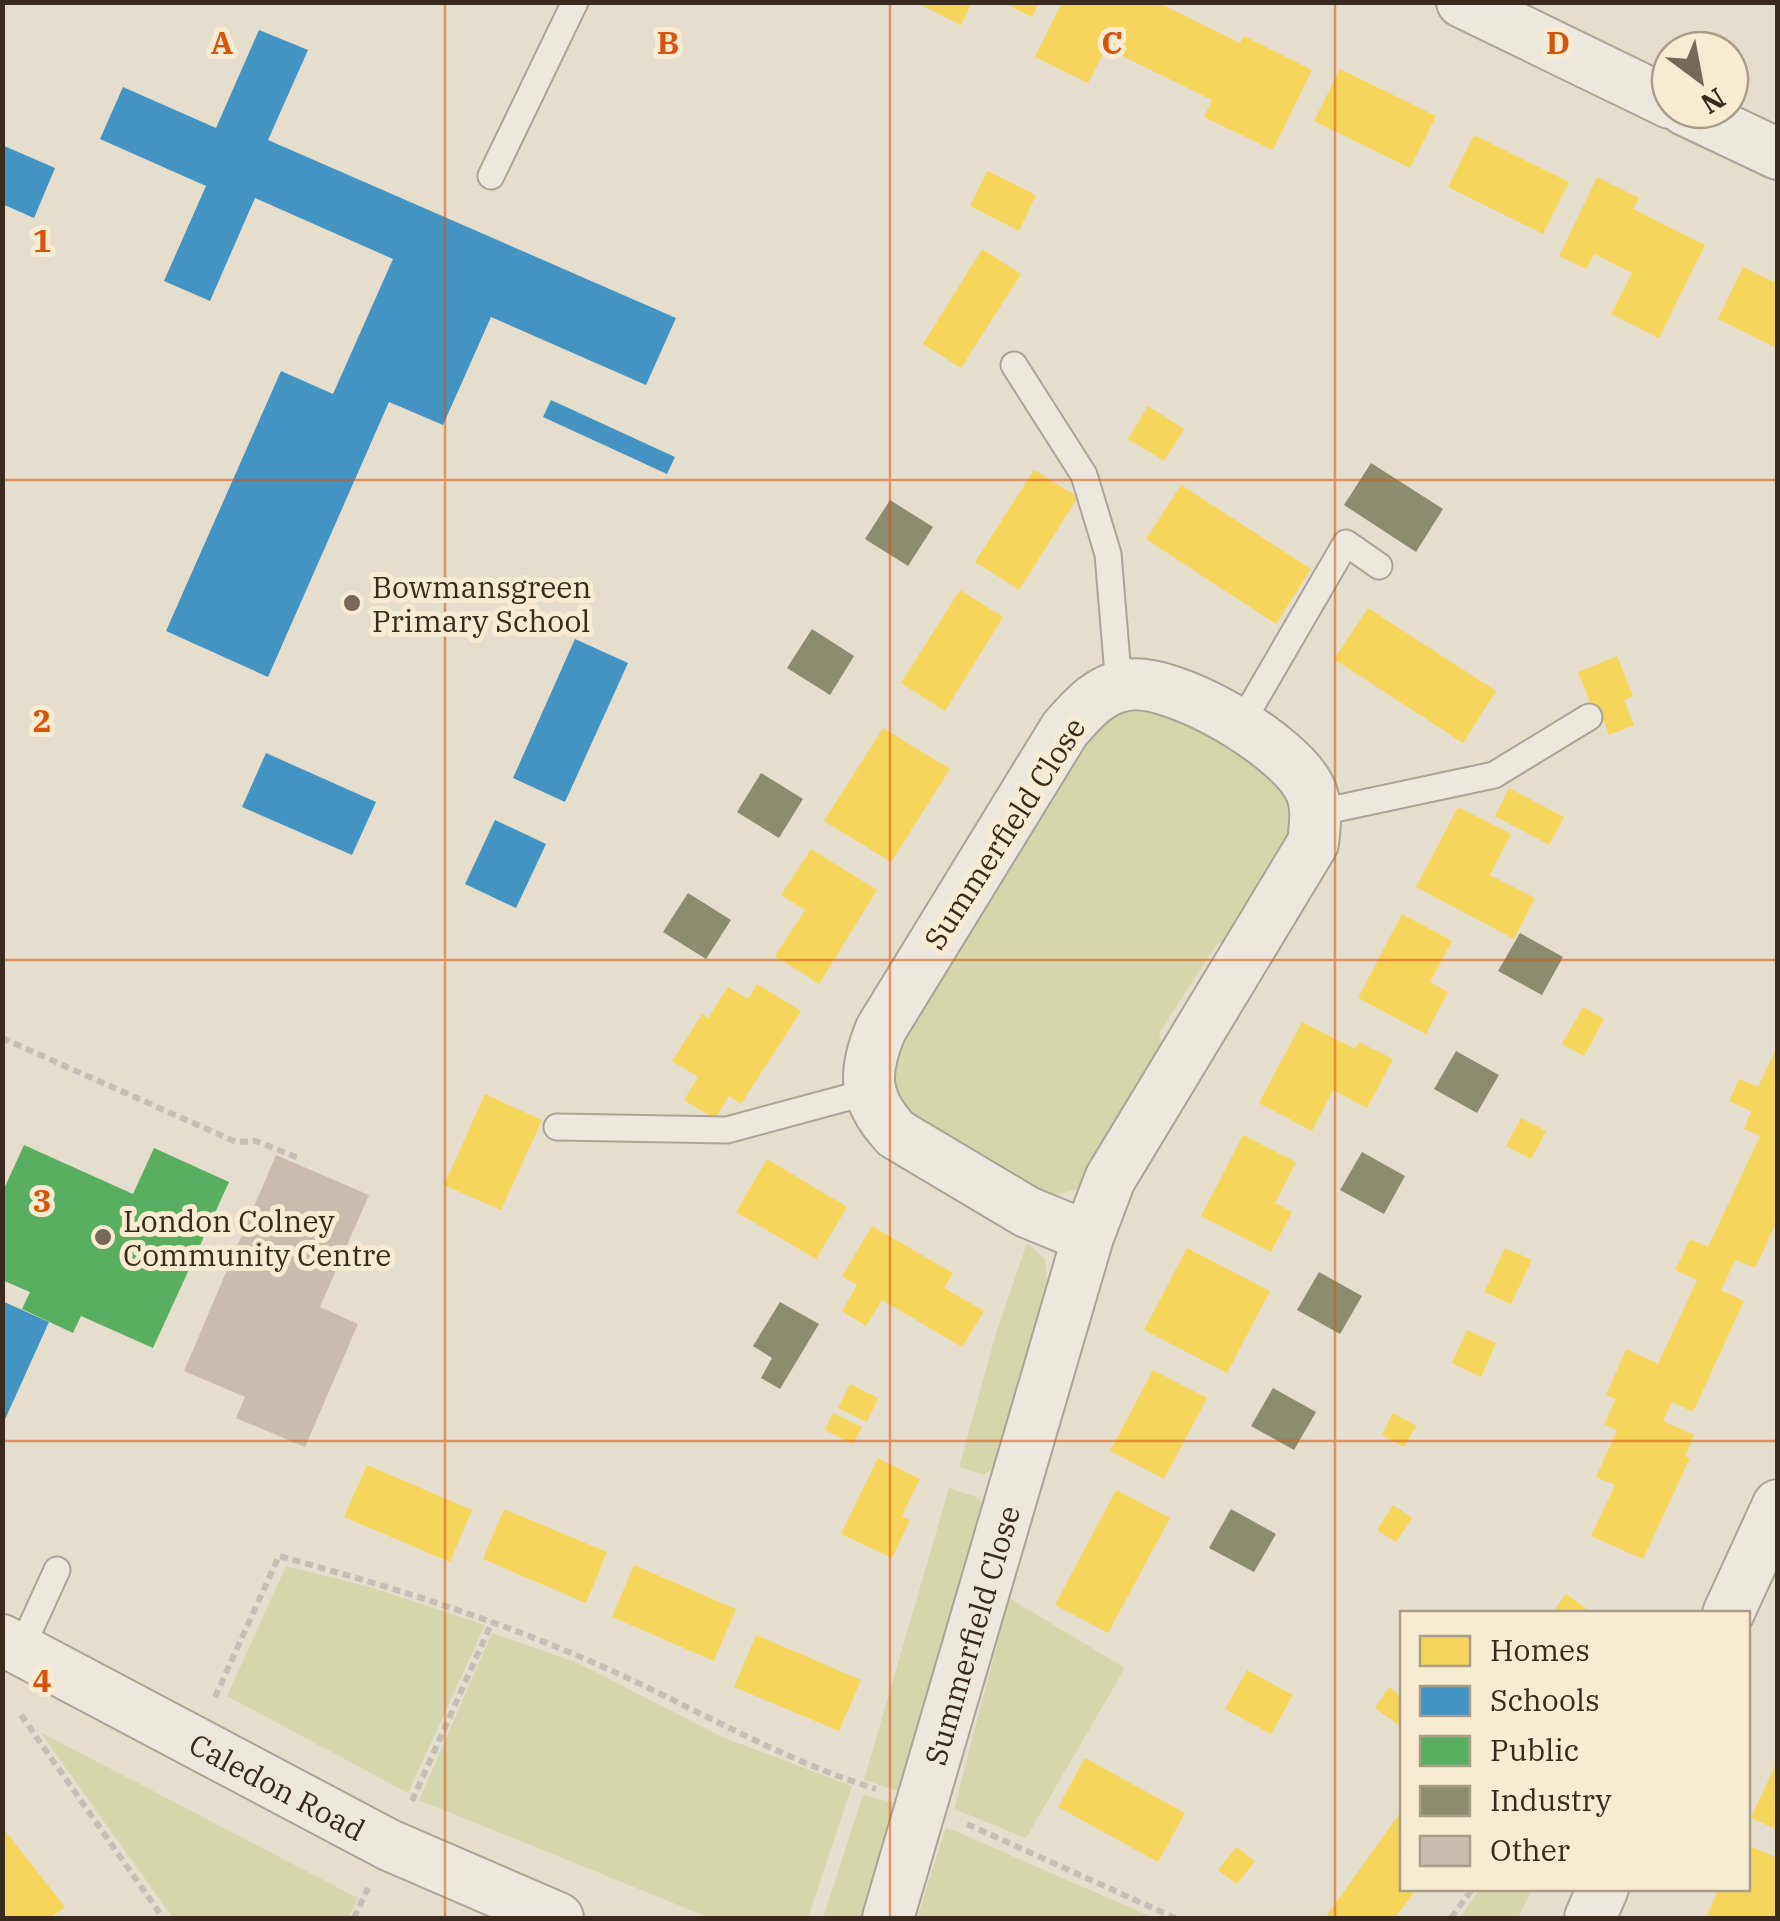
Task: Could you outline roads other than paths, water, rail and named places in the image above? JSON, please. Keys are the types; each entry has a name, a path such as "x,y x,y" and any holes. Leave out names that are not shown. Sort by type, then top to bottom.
{"street":[{"path":"1462,2 1650,93"},
{"path":"1727,130 1778,154"},
{"path":"1118,687 1153,685 1182,693 1239,727 1297,769 1311,790 1316,813"},
{"name":"Summerfield Close","path":"868,1092 865,1078 882,1030 1065,729 1090,702 1118,687"},
{"name":"Summerfield Close","path":"888,1918 1088,1237 1110,1179 1302,866 1313,843 1316,813"},
{"path":"868,1092 880,1117 896,1134 1027,1212 1088,1237"},
{"path":"1729,1611 1778,1504"},
{"name":"Caledon Road","path":"11,1646 390,1846 558,1918"},
{"path":"1590,1918 1602,1891"}],"lane":[{"path":"491,176 575,2"},
{"path":"1014,364 1084,474 1108,554 1118,687"},
{"path":"1239,727 1346,543 1379,566"},
{"path":"1316,813 1494,774 1589,717"},
{"path":"558,1127 727,1130 868,1092"},
{"path":"11,1646 57,1570"}],"place":[{"name":"Bowmansgreen Primary School","path":"352,603"},
{"name":"London Colney Community Centre","path":"103,1237"}]}
